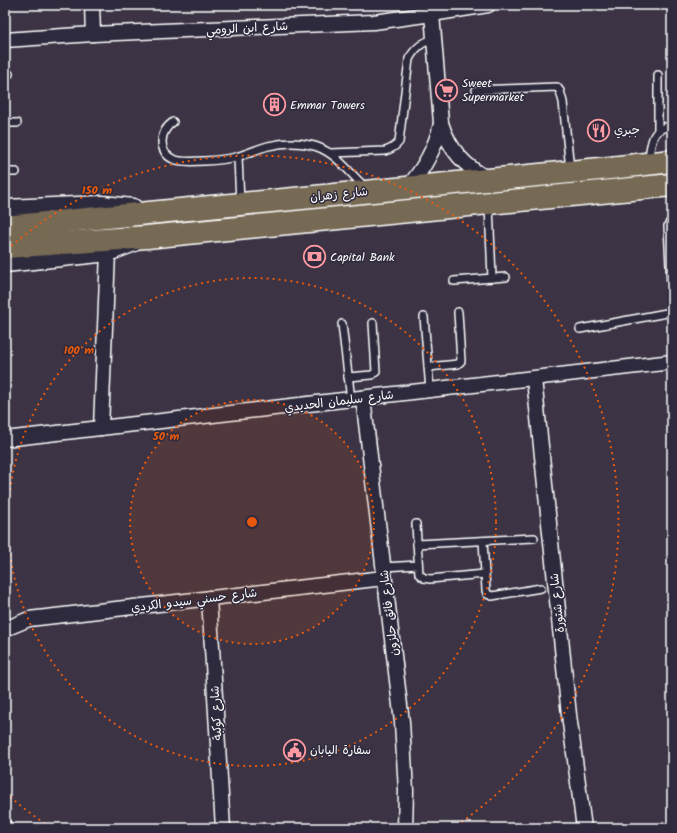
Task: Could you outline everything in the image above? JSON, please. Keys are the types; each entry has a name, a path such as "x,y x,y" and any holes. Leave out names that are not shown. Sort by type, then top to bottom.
{"main road":[{"name":"شارع زهران","path":"5,227 672,161"},
{"name":"شارع زهران","path":"5,247 147,237 672,185"}],"street":[{"path":"92,5 93,34"},
{"name":"شارع ابن الرومي","path":"5,40 93,34 374,22 488,5"},
{"path":"432,14 441,123 445,136 458,158 473,170 490,179"},
{"path":"407,188 429,158 441,123"},
{"path":"5,209 102,205 161,212"},
{"path":"5,263 108,252 147,237"},
{"path":"100,428 108,252"},
{"name":"شارع سليمان الحديدي","path":"5,439 672,362"},
{"name":"شارع شتورة","path":"534,379 569,715 584,828"},
{"name":"شارع فائق حلزون","path":"357,399 384,573 403,729 406,791 405,828"},
{"name":"شارع حسني سيدو الكردي","path":"5,630 30,619 209,598 384,573"},
{"name":"شارع كوكبة","path":"209,598 223,828"}],"lane":[{"path":"331,153 385,151 391,150 395,147 399,142 409,59 417,48 434,39"},
{"path":"658,75 658,130"},
{"path":"476,90 557,87 560,91 563,102 570,172"},
{"path":"173,122 168,126 162,138 164,151 171,159 177,161 210,161 238,157 268,146 282,144 311,145 323,148 331,153 370,191"},
{"path":"5,123 18,123"},
{"path":"647,164 654,136 658,130 664,127 672,126"},
{"path":"238,157 240,204"},
{"path":"5,172 16,172"},
{"path":"489,204 492,278"},
{"path":"672,221 668,226 672,305"},
{"path":"454,281 506,277"},
{"path":"428,367 458,364 461,361 458,312"},
{"path":"580,329 672,312"},
{"path":"424,317 430,390"},
{"path":"348,377 372,374 376,372 373,323"},
{"path":"342,324 348,377 357,399"},
{"path":"416,524 419,574 424,578 485,574"},
{"path":"417,544 534,538"},
{"path":"483,541 487,594 490,596 541,588"},
{"path":"384,573 418,565"}],"place":[{"name":"Sweet Supermarket","path":"447,90"},
{"name":"Emmar Towers","path":"274,105"},
{"name":"جبري","path":"598,130"},
{"name":"Capital Bank","path":"314,257"},
{"name":"سفارة اليابان","path":"294,750"}]}
